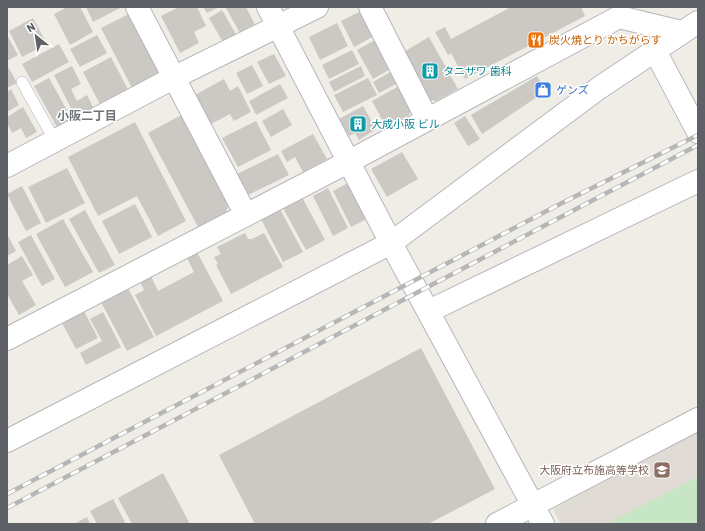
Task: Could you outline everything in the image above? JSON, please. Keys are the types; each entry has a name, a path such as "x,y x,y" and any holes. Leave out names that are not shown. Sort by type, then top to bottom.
{"street":[{"path":"137,7 246,214"},
{"path":"268,7 350,161 391,243 538,515"},
{"path":"7,166 175,77 317,7"},
{"path":"370,7 426,119"},
{"path":"7,339 350,161 616,12 689,27"},
{"path":"7,441 391,243 599,88 654,49 689,27"},
{"path":"654,49 698,132"},
{"path":"429,311 698,181"},
{"path":"497,524 538,515 698,419"}],"lane":[{"path":"22,82 55,141"}],"shaded area":[{"name":"大阪府立布施高等学校","path":"698,432 698,524 561,524 553,509"}],"green space":[{"path":"698,477 698,524 606,524"}],"building":[{"path":"67,7 80,7 93,32 70,45 54,14"},
{"path":"86,7 122,7 93,22"},
{"path":"179,7 197,7 206,26 194,32 199,43 180,53 161,16"},
{"path":"203,7 219,7 207,13"},
{"path":"246,7 256,27 241,35 226,8"},
{"path":"511,7 581,7 585,16 465,79 451,53 448,55 435,32 445,27 451,39"},
{"path":"365,9 378,34 354,47 341,21"},
{"path":"222,10 237,36 224,44 209,18"},
{"path":"131,13 163,76 134,92 101,28"},
{"path":"33,18 47,44 22,57 9,31"},
{"path":"337,23 348,46 320,60 309,37"},
{"path":"7,35 18,55 7,61"},
{"path":"97,35 107,53 80,67 70,49"},
{"name":"タニザワ 歯科","path":"429,37 458,89 436,101 427,99 402,53"},
{"path":"379,38 394,67 373,79 357,50"},
{"path":"59,44 69,62 32,82 22,64"},
{"path":"352,50 359,64 329,79 322,65"},
{"path":"274,54 286,76 269,84 257,62"},
{"path":"111,57 131,95 103,110 83,72"},
{"path":"252,65 263,86 247,94 236,73"},
{"path":"72,66 81,84 71,89 77,101 87,95 95,111 77,120 54,75"},
{"path":"361,66 365,76 334,92 329,82"},
{"path":"9,68 17,83 7,88 7,69"},
{"path":"394,70 400,82 379,93 373,82"},
{"path":"537,76 546,91 482,134 471,115"},
{"path":"49,78 73,121 58,129 34,86"},
{"path":"368,78 377,95 343,112 334,95"},
{"path":"224,79 230,91 238,86 251,112 234,121 230,114 211,124 195,95"},
{"path":"280,84 288,98 256,115 249,101"},
{"path":"401,85 412,105 409,115 386,127 372,101"},
{"path":"11,89 19,105 7,112 7,92"},
{"name":"大成小阪 ビル","path":"363,106 376,129 359,140 355,133 349,136 339,119"},
{"path":"23,107 37,132 26,138 21,128 12,133 7,123 7,117"},
{"path":"283,109 292,125 271,137 262,121"},
{"path":"185,113 231,200 226,212 198,227 148,133"},
{"path":"465,116 480,139 468,146 454,123"},
{"path":"256,121 271,150 238,167 222,138"},
{"path":"135,122 186,221 158,236 137,196 98,216 68,157"},
{"path":"313,134 327,159 303,172 295,157 287,162 281,151"},
{"path":"402,152 418,179 387,197 371,169"},
{"path":"278,154 289,175 248,195 237,174"},
{"path":"67,168 85,203 46,223 28,187"},
{"path":"348,183 367,219 351,227 333,191"},
{"path":"22,186 41,223 26,231 7,194"},
{"path":"328,188 348,228 333,236 313,196"},
{"path":"302,197 325,240 306,250 283,208"},
{"path":"135,204 152,237 119,254 102,221"},
{"path":"280,209 303,252 283,262 261,219"},
{"path":"85,210 115,265 99,273 69,219"},
{"path":"63,219 93,272 65,287 36,234"},
{"path":"245,233 248,239 252,239 264,233 283,267 231,294 216,265 218,264 214,257 221,254 217,247"},
{"path":"7,234 16,251 7,256"},
{"path":"31,235 55,279 42,286 18,242"},
{"path":"197,252 223,301 156,336 135,295 144,290 140,282 151,276 158,291 194,272 187,258"},
{"path":"22,256 33,275 22,281 36,305 19,315 7,294 7,265"},
{"path":"128,288 154,337 127,351 101,302"},
{"path":"84,311 98,338 76,349 62,323"},
{"path":"103,312 121,347 86,365 80,353 102,341 90,319"},
{"path":"421,348 495,489 428,524 255,524 219,455"},
{"path":"163,473 190,524 132,524 118,498"},
{"path":"113,499 126,524 97,524 90,511"},
{"path":"87,517 90,524 74,524"}],"railway":[{"path":"7,494 562,203 698,135"},
{"path":"7,508 698,145"}],"place":[{"name":"炭火焼とり かちがらす","path":"536,40"},
{"name":"タニザワ 歯科","path":"430,71"},
{"name":"ゲンズ","path":"543,90"},
{"name":"大成小阪 ビル","path":"358,124"},
{"name":"大阪府立布施高等学校","path":"662,470"}],"district":[{"name":"小阪二丁目","path":"87,116"}]}
